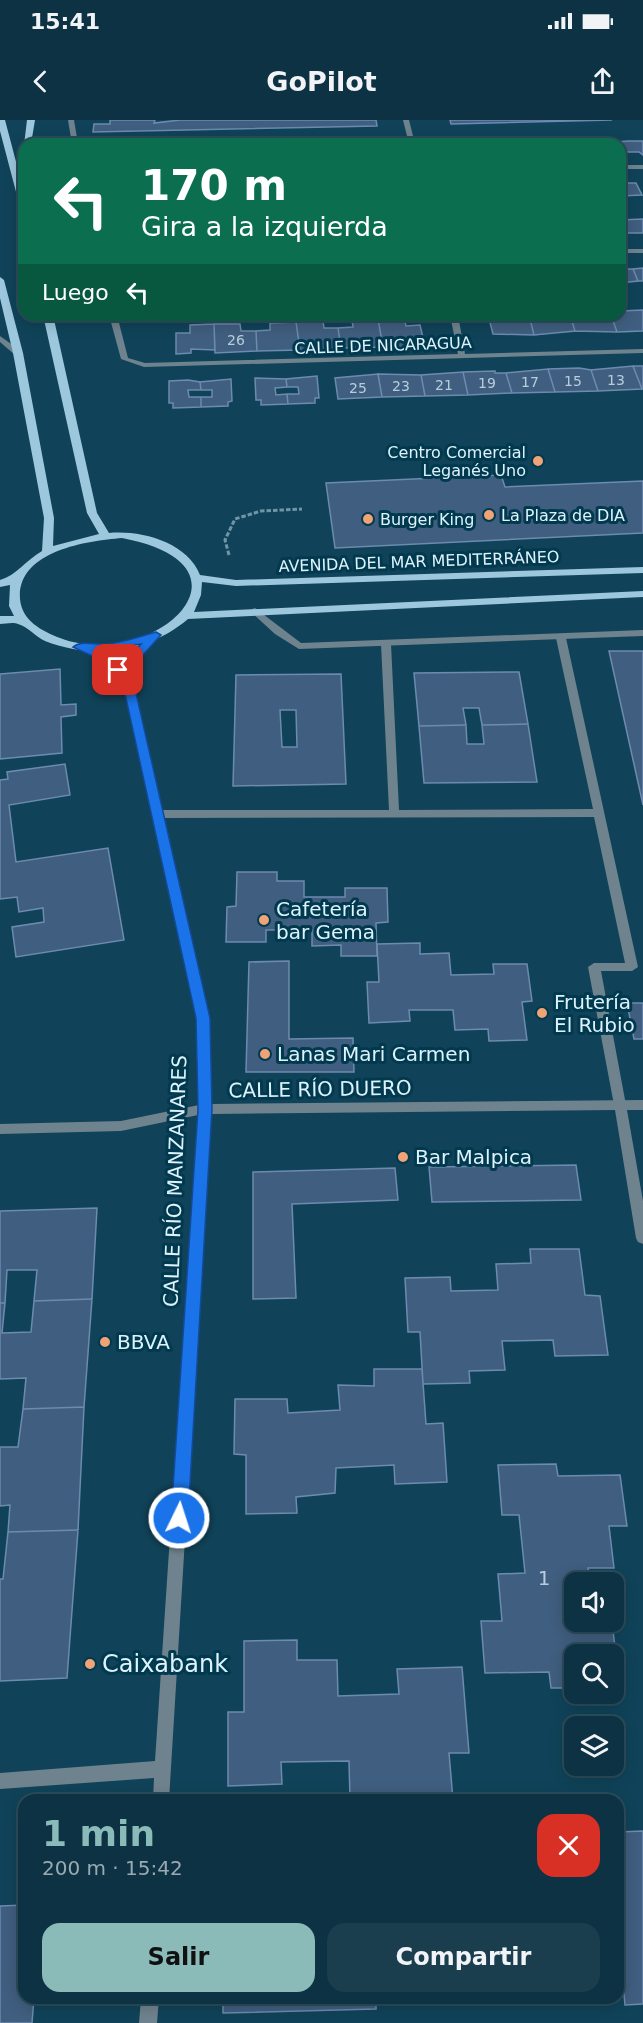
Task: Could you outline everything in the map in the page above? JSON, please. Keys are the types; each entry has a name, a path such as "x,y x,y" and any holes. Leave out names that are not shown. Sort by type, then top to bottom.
{"main road":[{"path":"1,120 18,183"},
{"path":"28,138 32,120"},
{"path":"0,280 18,353 49,518 47,551"},
{"path":"49,321 92,513 105,536"},
{"path":"105,536 145,539 166,546 183,556 196,578 194,603 185,616 156,635 131,644 105,647 78,647 55,641 36,632 22,620 14,599 18,578 30,563 47,551 71,541 105,536"},
{"name":"AVENIDA DEL MAR MEDITERRÁNEO","path":"196,578 236,583 643,570"},
{"path":"0,584 18,578"},
{"path":"185,616 643,594"},
{"path":"0,620 22,620"}],"street":[{"path":"71,120 74,138"},
{"path":"406,120 410,138"},
{"path":"626,167 643,167"},
{"path":"626,251 643,251"},
{"name":"CALLE DE NICARAGUA","path":"115,321 125,359 144,365 643,351"},
{"path":"455,321 462,356"},
{"path":"0,338 18,353"},
{"path":"255,611 278,632 299,646 561,638 643,633"},
{"path":"78,647 109,660 128,680 137,655 156,635"},
{"path":"561,638 632,967 594,967 643,1238"},
{"path":"386,644 394,814"},
{"name":"CALLE RÍO MANZANARES","path":"128,680 203,1018 205,1109 161,1794"},
{"path":"158,814 600,813"},
{"name":"CALLE RÍO DUERO","path":"0,1129 121,1126 205,1109 643,1105"},
{"path":"0,1781 163,1769"},
{"path":"148,2023 150,2004"}],"path":[{"path":"230,562 225,540 235,519 261,511 302,509"}],"building":[{"path":"110,120 155,120 154,123 180,120 376,120 377,126 93,132 94,124 110,124"},
{"path":"450,120 612,120 451,124"},
{"path":"626,141 643,141 643,155 639,152 626,152"},
{"path":"626,183 636,183 642,195 626,196"},
{"path":"643,219 643,233 626,233 626,220"},
{"path":"643,268 643,281 638,281 633,269"},
{"path":"626,269 633,269 638,281 626,282"},
{"path":"643,310 643,331 617,332 613,321 626,321 626,311"},
{"path":"323,321 324,328 338,328 341,348 300,350 296,322"},
{"path":"352,321 378,321 383,347 341,348 338,328 353,327"},
{"path":"378,321 405,321 406,326 420,325 425,346 383,347"},
{"path":"490,321 530,321 534,335 493,334"},
{"path":"530,321 572,321 575,331 534,335"},
{"path":"572,321 613,321 617,332 575,331"},
{"path":"296,322 300,350 257,351 256,331 270,330 270,323"},
{"path":"214,324 240,324 241,331 256,331 257,351 215,353"},
{"path":"214,324 215,350 191,349 191,353 176,354 176,333 190,333 190,325"},
{"path":"633,366 643,366 643,389 642,389"},
{"path":"633,366 642,389 598,391 591,370"},
{"path":"548,369 591,370 598,391 555,392"},
{"path":"548,369 555,392 512,393 506,373"},
{"path":"495,371 495,373 506,373 512,393 468,395 463,372"},
{"path":"463,372 468,395 425,396 421,375"},
{"path":"378,374 421,375 425,396 382,397"},
{"path":"378,374 382,397 338,399 335,378"},
{"path":"317,376 319,398 315,398 315,403 288,404 287,394 299,394 298,387 287,387 286,379"},
{"path":"255,378 286,379 287,387 275,388 276,395 287,394 288,404 261,405 261,400 256,400"},
{"path":"231,379 232,401 228,402 228,406 201,407 201,397 212,397 212,390 201,390 200,382"},
{"path":"169,381 200,382 201,390 188,390 189,397 201,397 201,407 173,408 173,403 169,403"},
{"path":"501,475 505,487 643,481 643,533 335,548 326,483"},
{"path":"609,651 643,651 643,805"},
{"path":"60,669 61,705 76,704 76,715 61,717 62,753 0,759 0,674"},
{"path":"519,672 528,724 482,725 479,708 463,708 466,725 419,726 414,673"},
{"path":"341,674 346,784 233,786 236,675","holes":["280,710 296,710 297,747 282,747"]},
{"path":"528,724 537,782 424,783 419,726 466,725 467,744 484,744 482,725"},
{"path":"65,764 70,795 9,805 16,862 108,848 124,940 16,957 12,927 44,922 43,908 19,912 17,897 0,899 0,780 8,779 7,772"},
{"path":"237,872 277,872 277,881 304,881 304,897 345,897 345,888 387,888 388,922 376,923 377,956 341,956 341,945 312,946 312,930 266,930 266,942 226,942 227,907 236,906"},
{"path":"420,943 420,954 449,953 451,975 494,974 493,964 527,964 532,1001 522,1002 527,1040 489,1041 488,1029 455,1030 453,1010 409,1010 410,1021 369,1023 367,982 379,982 377,944"},
{"path":"289,961 289,1039 353,1038 354,1072 246,1072 249,962"},
{"path":"627,1003 643,1003 643,1039 634,1039"},
{"path":"576,1165 581,1200 432,1202 429,1167"},
{"path":"395,1168 398,1200 292,1204 296,1298 253,1299 253,1172"},
{"path":"97,1208 92,1299 34,1301 37,1270 7,1270 5,1303 0,1303 0,1211"},
{"path":"530,1249 579,1249 585,1295 600,1296 608,1355 555,1356 553,1340 502,1341 505,1370 469,1371 470,1383 423,1384 420,1332 408,1332 405,1278 450,1277 451,1291 498,1290 496,1264 531,1263"},
{"path":"92,1299 84,1407 23,1409 26,1378 0,1379 0,1303 5,1303 2,1333 31,1332 34,1301"},
{"path":"374,1369 422,1369 426,1424 443,1423 447,1482 395,1484 394,1465 336,1468 335,1493 296,1497 297,1513 246,1514 246,1455 234,1454 235,1399 287,1399 288,1413 340,1410 338,1385 374,1386"},
{"path":"84,1407 78,1530 8,1532 10,1505 0,1506 0,1447 18,1447 23,1409"},
{"path":"556,1464 558,1476 620,1475 627,1526 609,1526 614,1568 588,1568 589,1572 564,1572 564,1632 613,1632 615,1644 564,1644 564,1688 551,1688 549,1672 485,1673 481,1621 502,1621 498,1574 525,1573 519,1515 502,1515 498,1465"},
{"path":"78,1530 67,1678 0,1681 0,1579 3,1579 8,1532"},
{"path":"297,1640 297,1660 337,1660 338,1696 399,1694 397,1669 462,1667 469,1753 449,1753 452,1794 350,1794 349,1761 281,1762 282,1784 228,1786 228,1712 244,1712 244,1641"},
{"path":"643,1831 643,2004 625,2005 624,1832"},
{"path":"18,1905 18,2004 34,2004 32,2023 0,2023 0,1906"},
{"path":"223,2004 376,2004 376,2009 223,2013"}],"place":[{"name":"Centro Comercial Leganés Uno","path":"538,461"},
{"name":"La Plaza de DIA","path":"489,515"},
{"name":"Burger King","path":"368,519"},
{"name":"Cafetería bar Gema","path":"264,920"},
{"name":"Frutería El Rubio","path":"542,1013"},
{"name":"Lanas Mari Carmen","path":"265,1054"},
{"name":"Bar Malpica","path":"403,1157"},
{"name":"BBVA","path":"105,1342"},
{"name":"Caixabank","path":"90,1664"}],"route":[{"path":"118,670 109,660 78,647 131,644 156,635 137,655 128,680 203,1018 205,1109 179,1518"}]}
